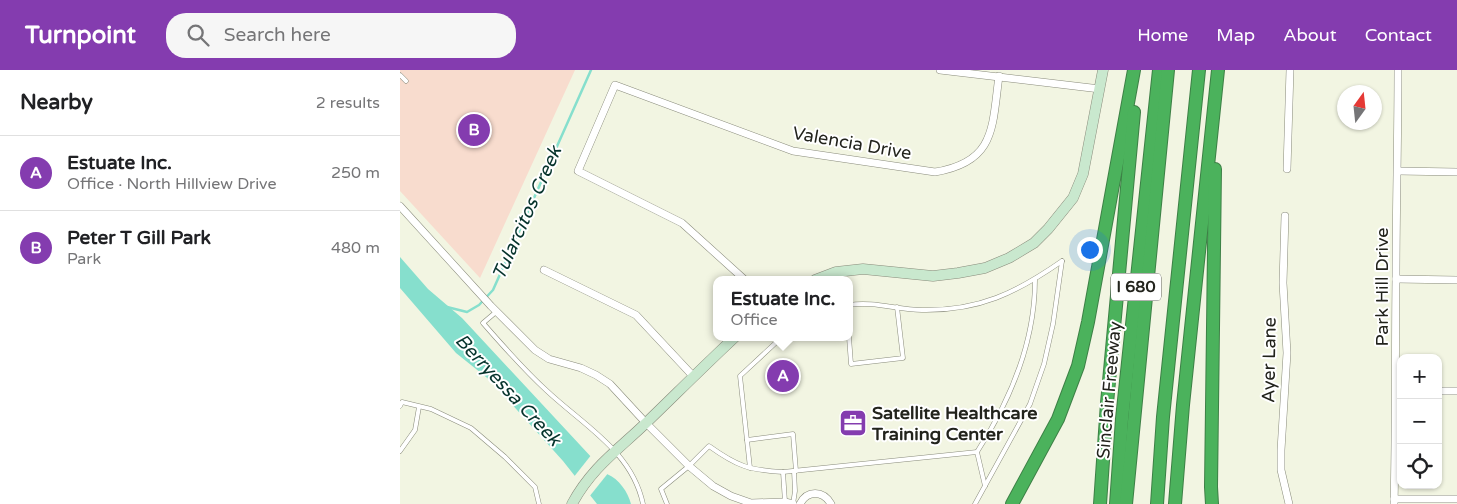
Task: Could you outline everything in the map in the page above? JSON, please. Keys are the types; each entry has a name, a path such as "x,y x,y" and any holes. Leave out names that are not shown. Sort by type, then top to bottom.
{"highway":[{"path":"1012,504 1058,419 1078,366 1090,313 1134,70"},
{"path":"1100,504 1107,403 1138,70"},
{"name":"Sinclair Freeway","path":"1116,504 1122,419 1159,70"},
{"name":"I 680","path":"1126,504 1168,70"},
{"name":"I 680","path":"1157,504 1163,417 1198,70"},
{"path":"1175,504 1182,415 1218,70"},
{"path":"1212,504 1215,164 1218,70"}],"street":[{"path":"940,70 1100,89"},
{"path":"826,276 836,272 863,269 933,276 958,274 985,268 1010,258 1034,243 1073,198 1083,174 1103,70"},
{"path":"1287,170 1290,70"},
{"name":"Park Hill Drive","path":"1398,70 1396,279 1398,354"},
{"name":"Valencia Drive","path":"741,276 682,223 578,171 615,85 793,151 936,172 954,169 969,161 988,141 992,130 999,76"},
{"path":"1398,171 1457,172"},
{"path":"400,206 478,292 535,350 549,359 581,368 610,384 689,466 713,486 731,496 751,503 789,503"},
{"name":"Ayer Lane","path":"1285,216 1283,282 1287,353 1281,450 1282,470 1290,504"},
{"path":"544,270 636,315 693,376"},
{"path":"1396,279 1457,280"},
{"path":"574,501 596,469 732,341"},
{"path":"1442,391 1457,391"},
{"name":"Park Hill Drive","path":"1394,501 1399,399"},
{"path":"800,504 804,497 814,493 824,496 831,504"},
{"path":"1394,501 1457,499"}],"lane":[{"path":"400,75 406,81"},
{"path":"853,304 861,303 921,310 960,308 998,299 1035,280 1062,261 1053,324 1044,364 1030,404 975,504"},
{"path":"985,486 977,452 988,436 1011,390 1027,346 1035,300 1035,280"},
{"path":"849,341 852,364 903,358 897,307"},
{"path":"494,309 483,323 523,368 632,472 641,492 643,504"},
{"path":"750,468 740,376 778,341"},
{"path":"400,406 402,402 431,409 471,428 505,457 535,487 538,504"},
{"path":"400,451 415,430 419,407"},
{"path":"747,440 793,434 795,491 789,503"},
{"path":"667,504 661,490 709,446 733,463 758,471 783,472 977,452"},
{"path":"783,472 789,503"}],"shaded area":[{"path":"400,70 575,70 480,278 400,191"}],"water":[{"name":"Berryessa Creek","path":"400,257 428,289 462,318 607,474 619,483 628,495 631,504 597,504 563,461 491,381 456,353 400,288"}],"pier":[{"path":"592,454 609,472 589,497 573,478"}],"waterway":[{"name":"Tularcitos Creek","path":"447,307 467,312 479,305 493,290 591,70"}],"place":[{"name":"Peter T Gill Park","path":"474,130"},
{"name":"Estuate Inc.","path":"783,376"},
{"name":"Satellite Healthcare Training Center","path":"853,423"}]}
